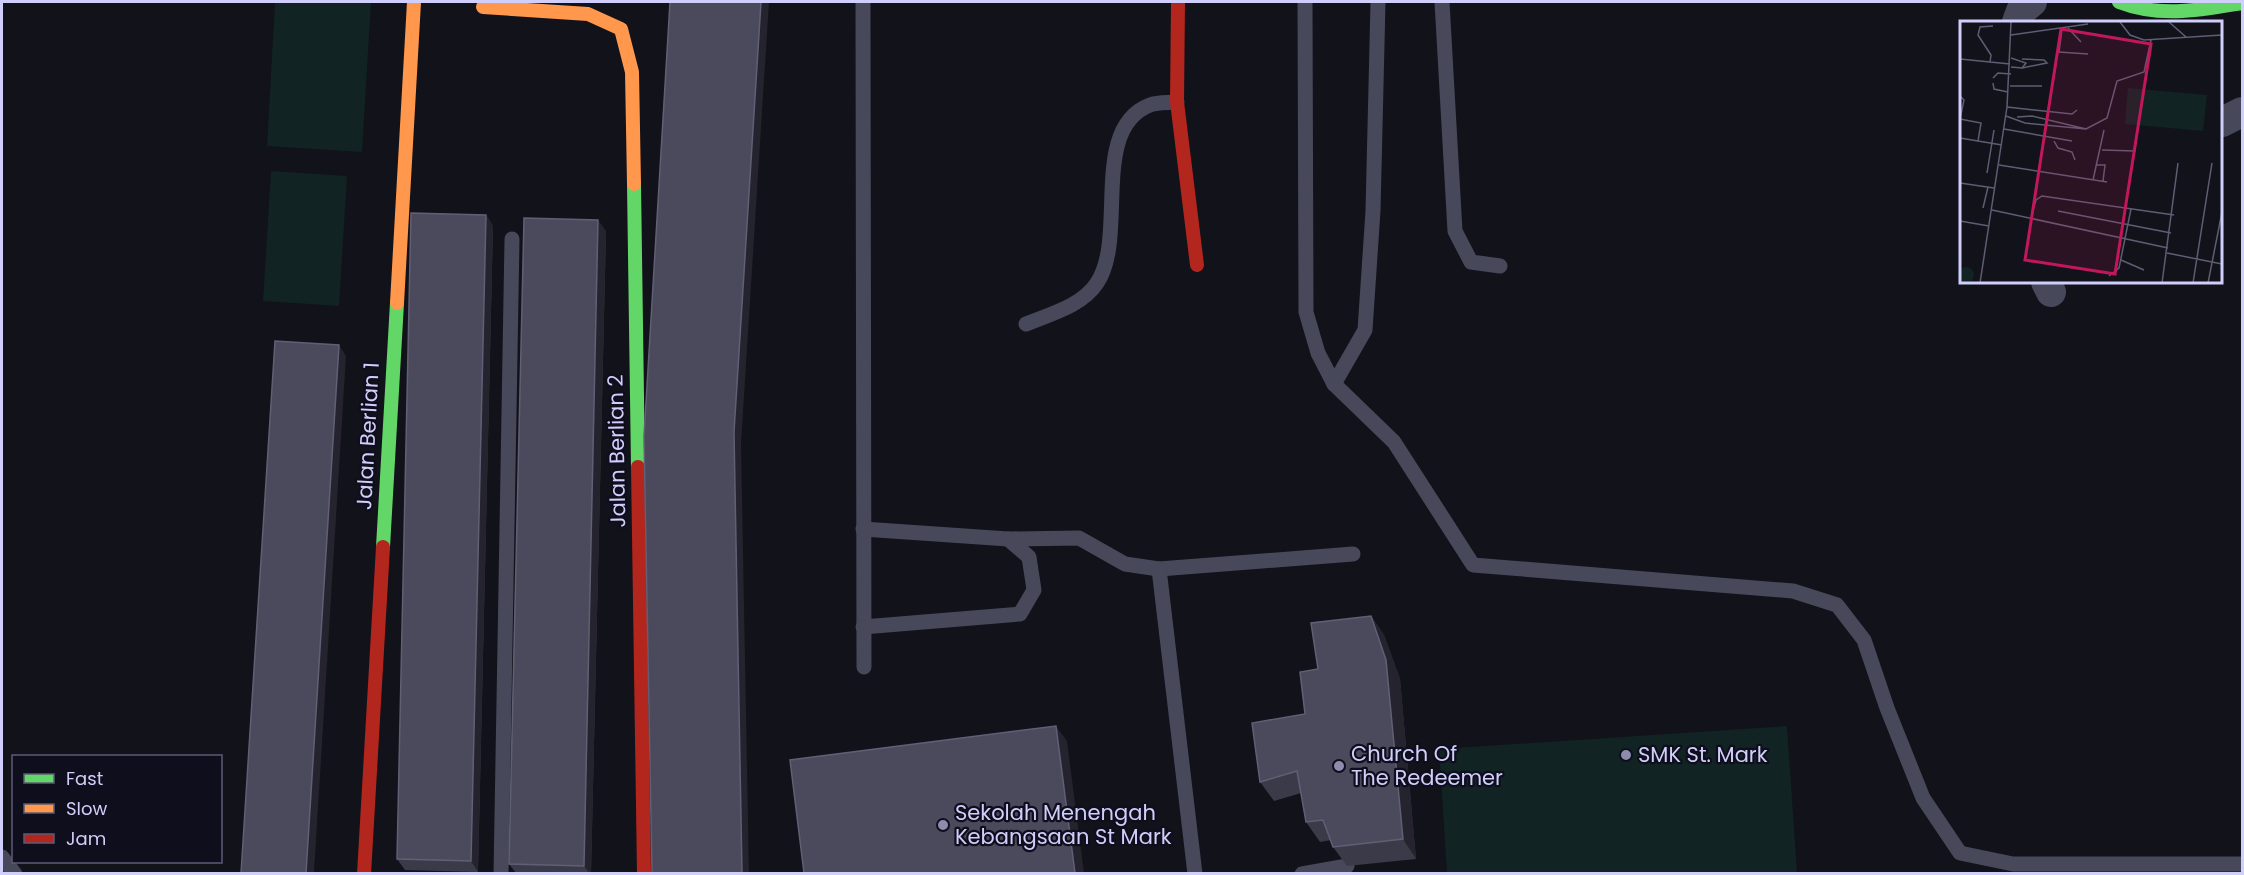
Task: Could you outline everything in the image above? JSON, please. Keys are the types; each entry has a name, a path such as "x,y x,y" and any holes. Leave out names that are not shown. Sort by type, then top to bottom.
{"street":[{"name":"Jalan Berlian 1","path":"364,873 414,2"},
{"path":"1178,2 1177,102 1197,265"},
{"path":"2017,21 2021,11 2032,2"},
{"path":"2119,2 2135,9 2166,14 2242,3"},
{"name":"Jalan Berlian 2","path":"483,6 588,14 621,29 632,72 644,873"},
{"path":"2223,122 2242,113 2242,120"}],"lane":[{"path":"863,2 864,667"},
{"path":"1305,2 1306,312 1318,353 1335,384 1394,442 1473,565 1793,591 1837,605 1864,640 1887,708 1923,798 1960,853 2013,864 2242,864"},
{"path":"1335,384 1365,330 1373,211 1378,2"},
{"path":"1442,2 1455,231 1471,262 1500,266"},
{"path":"1026,324 1081,301 1098,283 1109,253 1115,149 1128,121 1150,105 1177,102"},
{"path":"501,873 512,239"},
{"path":"863,529 1008,539 1079,538 1125,564 1159,569 1353,554"},
{"path":"863,627 1020,614 1034,590 1029,557 1008,539"},
{"path":"1159,569 1195,873"},
{"path":"2,857 15,873"},
{"path":"1302,873 1347,866"}],"shaded area":[{"path":"275,2 371,2 362,152 267,146"},
{"path":"271,171 347,176 339,306 263,301"},
{"path":"1787,726 1797,873 1447,873 1439,749"}],"building":[{"path":"670,2 761,2 734,432 742,873 652,873 644,436"},
{"path":"411,213 486,215 471,861 397,859"},
{"path":"524,218 598,220 584,866 509,864"},
{"path":"275,341 339,345 306,873 241,873"},
{"name":"Church Of The Redeemer","path":"1371,616 1386,660 1403,839 1333,847 1323,820 1306,822 1297,771 1260,782 1252,723 1305,714 1300,672 1318,669 1311,623"},
{"name":"Sekolah Menengah Kebangsaan St Mark","path":"1056,726 1075,873 804,873 790,760"}],"traffic: fast":[{"path":"2119,2 2134,7 2165,11 2195,10 2242,3"},
{"path":"634,184 638,467"},
{"path":"383,547 397,303"}],"traffic: slow":[{"path":"397,303 414,2"},
{"path":"483,7 588,14 621,29 632,72 634,184"}],"traffic: jam":[{"path":"1178,2 1177,102 1197,265"},
{"path":"638,467 644,874"},
{"path":"364,874 383,547"}],"place":[{"name":"SMK St. Mark","path":"1626,755"},
{"name":"Church Of The Redeemer","path":"1339,766"},
{"name":"Sekolah Menengah Kebangsaan St Mark","path":"943,825"}]}
